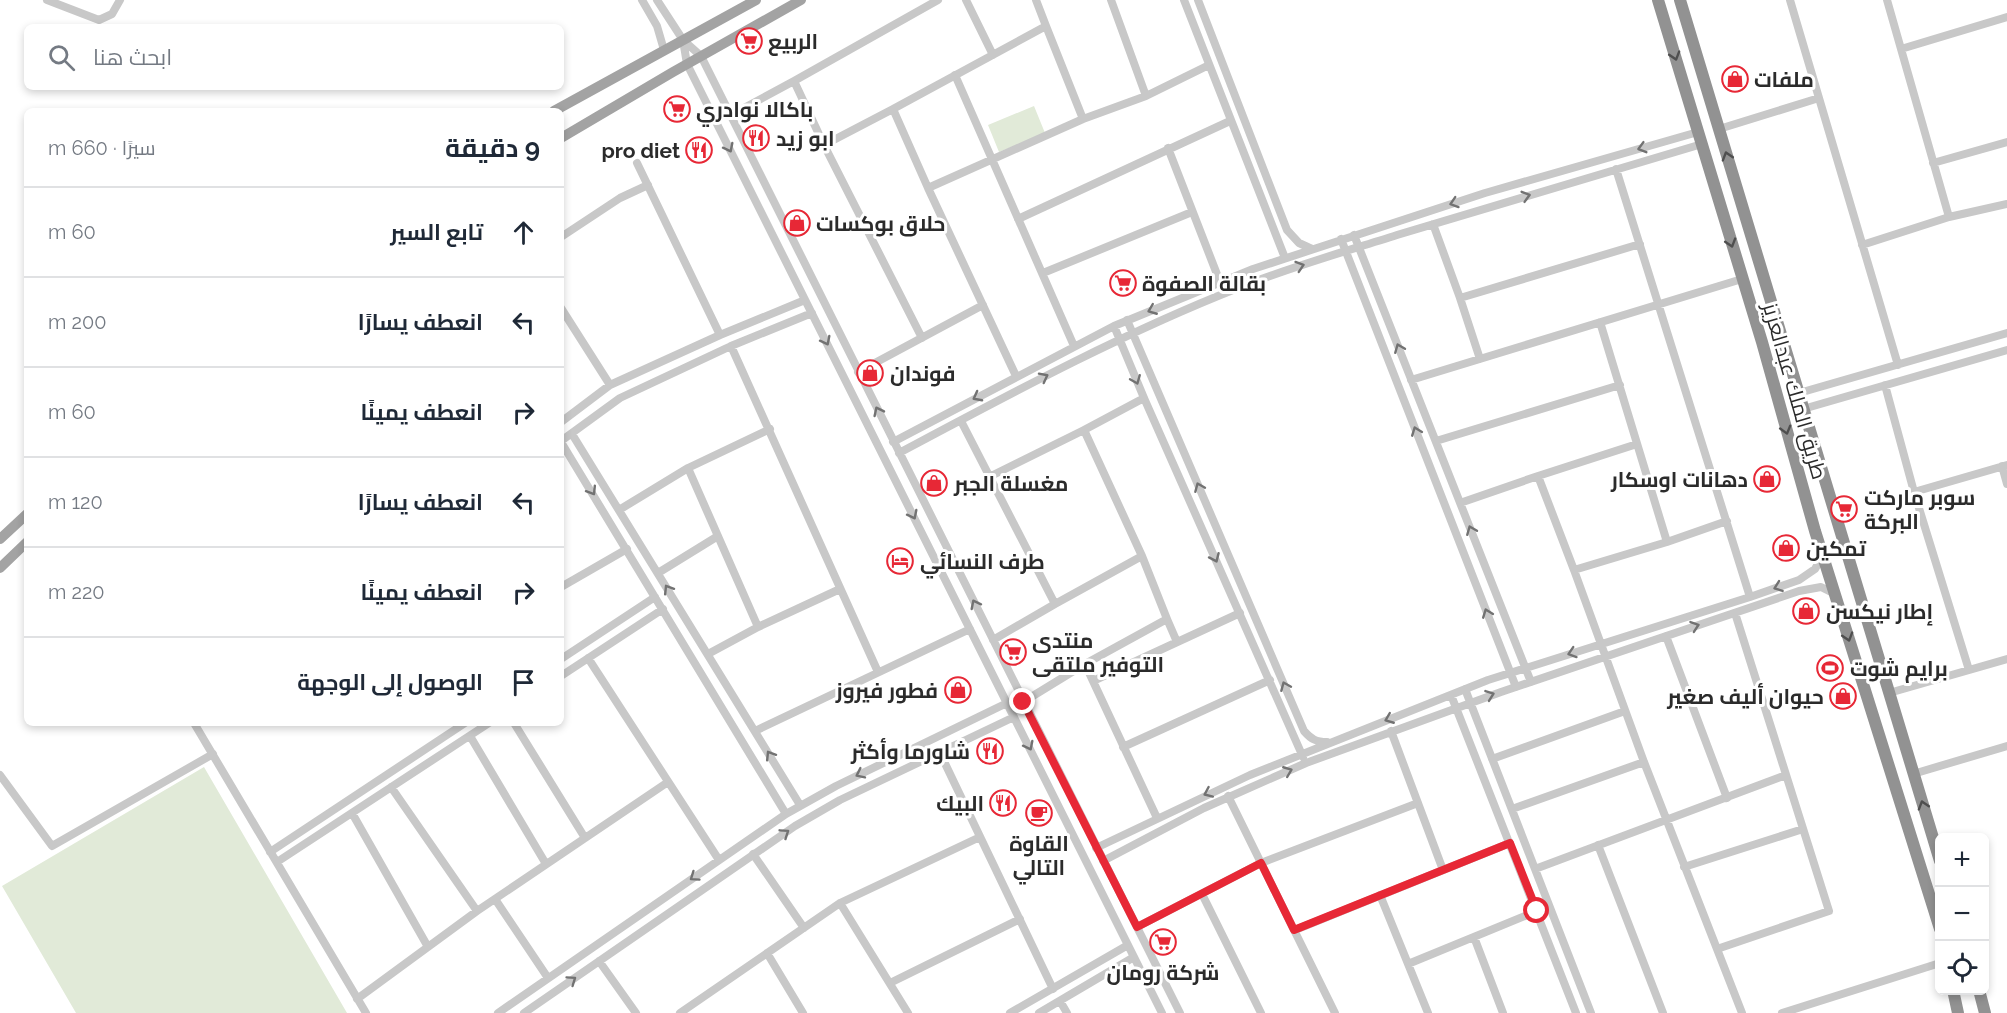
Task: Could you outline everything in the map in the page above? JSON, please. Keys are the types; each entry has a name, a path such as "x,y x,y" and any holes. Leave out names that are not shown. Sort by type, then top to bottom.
{"highway":[{"name":"طريق الملك عبدالعزيز","path":"1658,0 1823,555 1935,913"},
{"name":"طريق الملك عبدالعزيز","path":"1680,0 1935,845"},
{"path":"1980,995 1986,1012"}],"main road":[{"path":"560,108 756,0"},
{"path":"564,136 801,0"},
{"path":"0,538 24,517"},
{"path":"0,568 24,545"}],"street":[{"path":"47,0 99,20 112,14 120,0"},
{"path":"642,0 657,26 664,50"},
{"path":"657,0 683,40 701,56 1180,1013"},
{"path":"664,0 674,15"},
{"path":"731,115 938,0"},
{"path":"966,0 993,55"},
{"path":"1036,0 1083,119"},
{"path":"1111,0 1146,96"},
{"path":"1184,0 1285,258"},
{"path":"1198,0 1287,230 1299,243 1312,249"},
{"path":"1790,0 1898,364"},
{"path":"1887,0 1949,217"},
{"path":"1901,49 2007,16"},
{"path":"824,146 1046,26"},
{"path":"683,40 687,64 1162,1013"},
{"path":"928,188 1083,119 1146,96 1209,65"},
{"path":"955,75 1074,346"},
{"path":"794,81 824,146 922,338"},
{"path":"1719,129 1819,98"},
{"path":"893,109 1016,376"},
{"path":"1018,219 1230,121"},
{"path":"899,453 1132,333 1239,287 1433,224 1617,170 1700,138"},
{"path":"893,442 1114,326 1220,282 1341,239 1485,193 1700,138"},
{"path":"1934,164 2007,141"},
{"path":"1168,148 1220,282"},
{"path":"637,163 720,336"},
{"path":"1617,170 1750,597"},
{"path":"564,235 620,198 648,185"},
{"path":"1862,245 1949,217 2007,204"},
{"path":"1043,273 1192,212"},
{"path":"1433,224 1480,359"},
{"path":"1354,235 1531,682"},
{"path":"1341,239 1516,687"},
{"path":"1460,298 1640,243"},
{"path":"1411,380 1742,279"},
{"path":"564,420 610,385 806,300"},
{"path":"858,372 983,305"},
{"path":"564,313 610,385"},
{"path":"564,439 620,398 731,346 812,313"},
{"path":"1127,321 1304,730 1311,738 1319,742 1330,743"},
{"path":"1600,322 1667,542"},
{"path":"1114,326 1306,763"},
{"path":"1798,393 2007,333"},
{"path":"731,346 878,672"},
{"path":"1803,409 2007,350"},
{"path":"1436,441 1620,385"},
{"path":"1886,385 1914,492 1969,670"},
{"path":"989,477 1144,398"},
{"path":"961,420 1055,604"},
{"path":"619,510 688,468 770,429"},
{"path":"1084,430 1142,555 1177,642"},
{"path":"572,434 800,805"},
{"path":"1460,503 1637,444"},
{"path":"564,446 786,813"},
{"path":"1914,492 2005,466 2007,484"},
{"path":"688,468 758,627"},
{"path":"1538,476 1666,820 1743,1013"},
{"path":"1574,570 1727,521"},
{"path":"657,573 718,537"},
{"path":"564,585 627,549"},
{"path":"993,640 1142,555"},
{"path":"1096,848 1250,775 1465,689 1803,578 1815,569 1823,555"},
{"path":"1803,578 1806,590"},
{"path":"1103,861 1228,796 1391,731 1605,656 1806,590 1821,587 1835,594"},
{"path":"708,654 758,627 840,589"},
{"path":"564,657 655,597"},
{"path":"564,674 663,609"},
{"path":"1093,681 1240,613"},
{"path":"1717,949 1829,910 1734,613"},
{"path":"1023,702 1085,664 1167,619"},
{"path":"755,731 970,629"},
{"path":"1666,636 1727,798"},
{"path":"588,658 718,860"},
{"path":"1889,693 2007,659"},
{"path":"1085,664 1157,818"},
{"path":"1123,747 1270,680"},
{"path":"1465,689 1591,1013"},
{"path":"1451,695 1576,1013"},
{"path":"498,1013 786,813 836,786 1007,703"},
{"path":"1492,759 1625,711"},
{"path":"524,1013 538,1009 599,961 795,826 840,800 1014,717"},
{"path":"196,726 366,1013"},
{"path":"270,852 460,726"},
{"path":"277,862 485,726"},
{"path":"516,726 585,838"},
{"path":"1391,731 1443,870"},
{"path":"470,736 546,864"},
{"path":"1913,774 2007,746"},
{"path":"940,753 1053,989"},
{"path":"0,775 52,846 213,754"},
{"path":"1512,809 1644,762"},
{"path":"1535,869 1786,775"},
{"path":"357,999 477,911 668,782"},
{"path":"391,787 477,911"},
{"path":"1228,796 1335,1013"},
{"path":"1137,927 1261,863 1418,803"},
{"path":"352,813 428,947"},
{"path":"1684,867 1803,829"},
{"path":"680,1013 840,903 980,837"},
{"path":"1294,930 1510,843"},
{"path":"1598,845 1663,1013"},
{"path":"753,854 804,928"},
{"path":"1202,894 1261,1013"},
{"path":"1380,896 1428,1013"},
{"path":"495,899 548,978"},
{"path":"840,903 908,1013"},
{"path":"1408,964 1537,911"},
{"path":"890,983 1020,919"},
{"path":"1474,937 1503,1013"},
{"path":"1010,1013 1128,945"},
{"path":"767,953 803,1013"},
{"path":"1039,1013 1134,957"},
{"path":"599,961 636,1013"},
{"path":"1782,1013 1935,965"},
{"path":"1060,1001 1066,1013"}],"green space":[{"path":"1034,106 1045,133 999,152 988,125"},
{"path":"204,767 347,1013 76,1013 2,886"}],"place":[{"name":"الربيع","path":"749,41"},
{"name":"ملفات","path":"1735,79"},
{"name":"باكالا نوادري","path":"677,109"},
{"name":"ابو زيد","path":"756,138"},
{"name":"pro diet","path":"699,150"},
{"name":"حلاق بوكسات","path":"797,223"},
{"name":"بقالة الصفوة","path":"1123,283"},
{"name":"فوندان","path":"870,373"},
{"name":"دهانات اوسكار","path":"1767,479"},
{"name":"مغسلة الجبر","path":"934,483"},
{"name":"سوبر ماركت البركة","path":"1844,509"},
{"name":"تمكين","path":"1786,548"},
{"name":"طرف النسائي","path":"900,561"},
{"name":"إطار نيكسن","path":"1806,611"},
{"name":"منتدى التوفير ملتقى","path":"1013,652"},
{"name":"برايم شوت","path":"1830,668"},
{"name":"فطور فيروز","path":"958,690"},
{"name":"حيوان أليف صغير","path":"1843,696"},
{"name":"شاورما وأكثر","path":"990,751"},
{"name":"البيك","path":"1003,803"},
{"name":"القاوة التالي","path":"1039,813"},
{"name":"شركة رومان","path":"1163,942"}],"route":[{"path":"1023,702 1137,927 1261,863 1294,930 1510,843 1537,911"}]}
